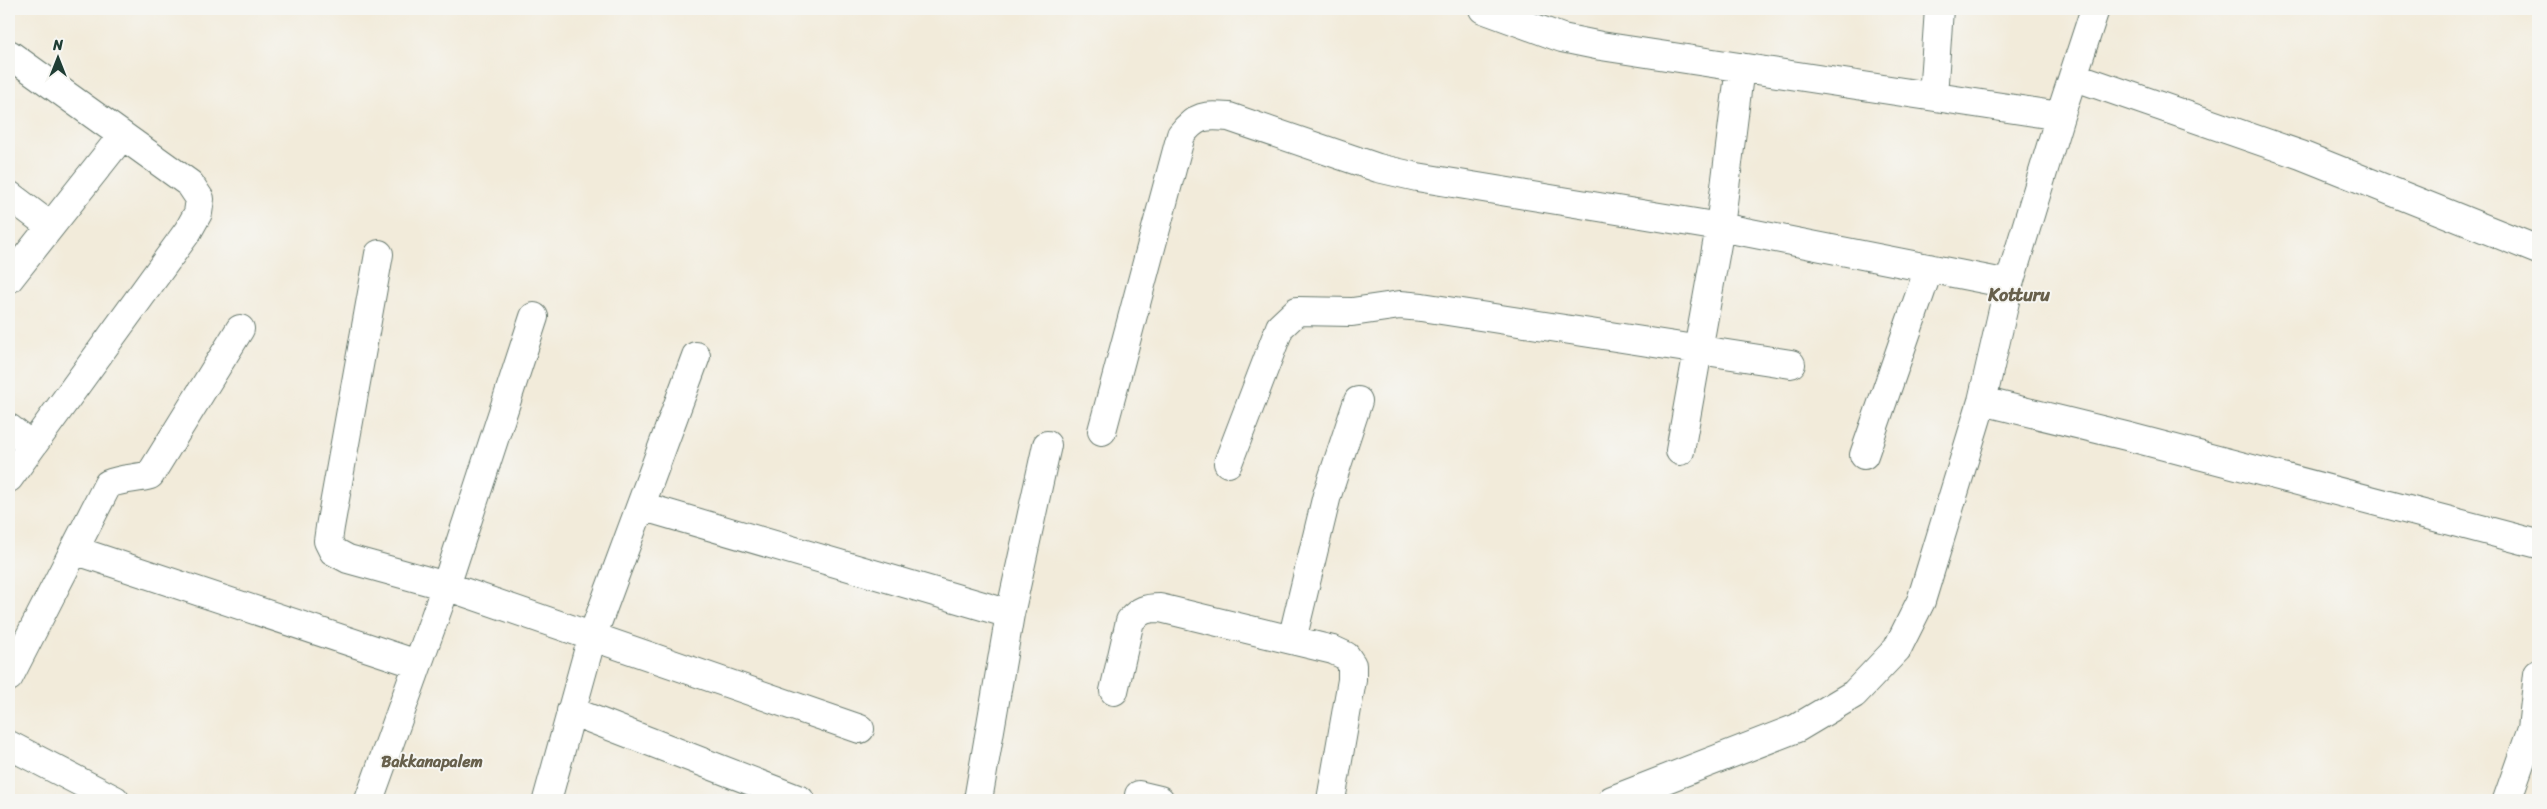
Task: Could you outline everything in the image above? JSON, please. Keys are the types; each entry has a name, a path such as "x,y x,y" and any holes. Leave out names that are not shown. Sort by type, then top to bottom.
{"street":[{"path":"1483,9 1562,38 1600,46 2060,116"},
{"path":"1933,96 1939,9"},
{"path":"1612,800 1797,728 1854,694 1897,649 1921,601 1982,401 2009,284 2095,9"},
{"path":"9,54 190,184 200,199 198,213 188,231 9,478"},
{"path":"1680,451 1720,227 1740,67"},
{"path":"2073,76 2301,155 2538,250"},
{"path":"1102,431 1181,135 1192,121 1208,116 1229,117 1378,168 1417,177 1720,227 2009,284"},
{"path":"9,279 122,136"},
{"path":"9,195 50,226"},
{"path":"379,254 328,540 332,551 348,559 446,586 860,730"},
{"path":"1864,455 1930,268"},
{"path":"1228,463 1280,328 1297,311 1352,312 1400,305 1422,307 1791,364"},
{"path":"369,800 446,586 534,317"},
{"path":"9,677 108,484 120,479 136,479 150,475 160,462 240,329"},
{"path":"547,800 592,636 696,356"},
{"path":"1292,640 1327,495 1358,401"},
{"path":"1982,401 2126,436 2538,544"},
{"path":"9,428 32,446"},
{"path":"978,800 1010,614 1047,445"},
{"path":"641,506 1010,614"},
{"path":"74,550 417,664"},
{"path":"1114,691 1130,621 1138,612 1147,608 1160,608 1333,650 1346,656 1352,666 1352,680 1330,800"},
{"path":"2507,800 2532,729 2538,674"},
{"path":"571,711 800,800"},
{"path":"9,745 115,800"}],"district":[{"name":"Kotturu","path":"2019,295"},
{"name":"Bakkanapalem","path":"432,761"}]}
